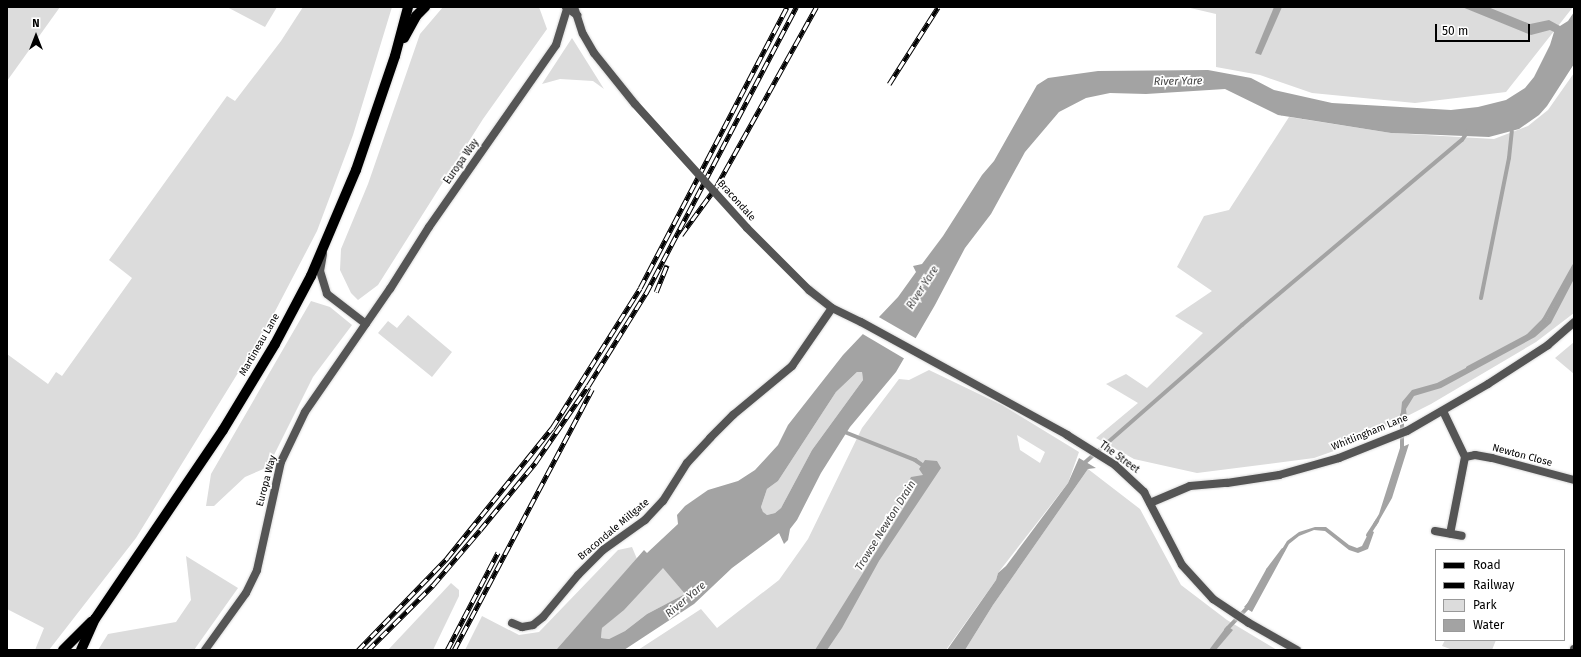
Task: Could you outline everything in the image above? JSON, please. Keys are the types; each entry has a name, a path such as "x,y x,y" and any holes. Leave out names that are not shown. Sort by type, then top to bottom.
{"main road":[{"name":"Martineau Lane","path":"81,650 95,619 223,430 275,344 323,253 356,170 395,56 408,7"},
{"name":"Martineau Lane","path":"395,56 416,16 425,7"},
{"name":"Martineau Lane","path":"63,650 95,619"}],"street":[{"name":"Bracondale","path":"571,9 583,34 603,67 747,228 809,290 832,308 869,326 923,356"},
{"name":"Europa Way","path":"205,650 246,593 257,570 281,462 302,418 327,377 366,324 429,227 556,44 571,9"},
{"path":"323,253 320,271 327,294 366,324"},
{"name":"Bracondale Millgate","path":"512,623 522,627 533,625 543,617 578,575 603,550 645,520 663,501 687,463 710,438 733,415 792,366 832,308"},
{"name":"Whitlingham Lane","path":"1150,503 1190,486 1227,484 1279,475 1339,458 1403,432 1443,411 1548,345 1574,322"},
{"name":"The Street","path":"923,356 1067,435 1115,465 1134,481 1150,503 1182,565 1213,599 1249,623 1297,650"},
{"path":"1443,411 1465,457 1450,534"},
{"name":"Newton Close","path":"1465,457 1476,455 1492,458 1574,480"},
{"path":"1435,531 1462,536"}],"green space":[{"path":"7,7 60,7 7,81"},
{"path":"227,7 277,7 265,27"},
{"path":"303,7 392,7 353,135 317,231 270,321 136,538 49,650 35,650 44,628 7,609 7,354 48,384 56,372 62,376 132,278 109,260 227,96 235,101 281,41"},
{"path":"443,7 539,7 547,29 483,119 378,285 358,300 351,293 340,270 341,249 368,184 420,34"},
{"path":"1186,7 1573,7 1506,92 1415,103 1312,93 1260,75 1216,67 1216,14"},
{"path":"572,38 604,89 593,81 560,79 542,84"},
{"path":"1574,73 1574,313 1536,342 1431,404 1348,446 1314,458 1197,473 1134,459 1096,438 1138,403 1106,384 1126,374 1147,388 1203,333 1175,316 1212,291 1177,267 1204,216 1229,210 1289,117 1391,133 1494,139 1528,126 1548,110"},
{"path":"311,301 330,307 352,325 313,377 268,467 245,477 214,506 206,506 211,474"},
{"path":"408,315 452,352 432,377 378,333 388,321 397,328"},
{"path":"1574,342 1574,374 1555,358"},
{"path":"929,370 1002,405 1079,452 1068,483 998,573 996,580 946,650 638,650 701,609 717,628 779,580 808,539 862,428 899,379 909,380","holes":["1017,435 1045,452 1040,463 1020,450"]},
{"path":"857,372 862,372 863,380 812,450 781,508 775,513 767,515 763,513 761,507 767,489 778,481 836,392"},
{"path":"1088,469 1140,509 1181,585 1227,620 1277,650 965,650 993,605"},
{"path":"632,547 637,559 556,650 465,650 482,616 519,635 539,632 618,550"},
{"path":"186,556 238,588 194,650 98,650 108,634 176,622 191,600"},
{"path":"663,567 685,594 647,614 625,631 609,639 601,638 602,628 624,609"},
{"path":"451,583 459,590 459,596 433,650 388,650"},
{"path":"1444,641 1496,641 1492,650 1453,650 1442,646"}],"water":[{"path":"1274,7 1282,7 1261,55 1255,53"},
{"name":"River Yare","path":"1462,7 1488,7 1530,24 1549,20 1560,26 1568,21 1574,12 1574,64 1547,106 1539,115 1519,129 1489,137 1391,133 1278,115 1225,89 1146,94 1110,93 1086,98 1059,112 1025,152 991,214 965,248 935,305 896,372 850,427 821,473 797,520 790,529 788,540 784,544 779,533 732,568 694,604 624,650 556,650 644,550 647,553 678,524 677,515 685,506 708,490 738,481 755,470 778,445 788,425 843,355 898,297 916,272 913,266 922,264 943,236 982,175 994,161 1037,85 1048,78 1098,71 1208,70 1251,78 1274,90 1332,103 1451,110 1478,107 1506,100 1525,88 1534,77 1550,45 1554,32 1550,30 1531,35","holes":["857,372 862,372 863,380 812,450 781,508 775,513 767,515 763,512 761,507 767,489 778,481 836,392","663,568 685,594 647,614 625,631 609,639 601,638 602,628 624,610"]},
{"path":"1574,268 1574,279 1551,323 1535,337 1441,388 1414,396 1406,409 1407,418 1400,422 1402,402 1412,390 1437,383 1531,334 1546,320"},
{"path":"1409,444 1392,498 1376,526 1373,524 1379,514 1400,448"},
{"path":"1079,458 1096,468 1088,469 993,605 965,650 947,650 996,580 998,573 1006,566 1068,483"},
{"path":"925,460 937,461 941,468 879,561 842,628 827,650 815,650 914,491 916,485 910,479 911,477 923,475 919,469"},
{"path":"1315,527 1326,527 1349,545 1357,548 1362,546 1370,530 1374,532 1368,549 1358,553 1349,550 1325,531 1314,530 1299,536 1289,544 1252,612 1244,607 1253,597 1287,541 1299,532"},
{"path":"1227,626 1233,630 1216,650 1209,650"}],"pier":[{"path":"877,316 917,339 905,359 861,333"}],"waterway":[{"path":"1082,465 1242,325 1462,140 1468,131"},
{"path":"1481,298 1509,158 1512,131"},
{"path":"1468,368 1528,336 1544,320 1574,266"},
{"path":"1402,415 1402,452"},
{"name":"Trowse Newton Drain","path":"842,431 915,460 925,467"},
{"path":"1368,535 1377,521"},
{"path":"1226,630 1247,608 1268,570 1283,550"}],"railway":[{"path":"358,650 447,558 552,428 640,288 787,7"},
{"path":"368,650 433,585 480,530 535,463 588,386 646,293 796,7"},
{"path":"681,235 716,187 816,7"},
{"path":"889,84 938,7"},
{"path":"656,292 667,265"},
{"path":"454,650 592,389"},
{"path":"447,650 498,552"}]}
